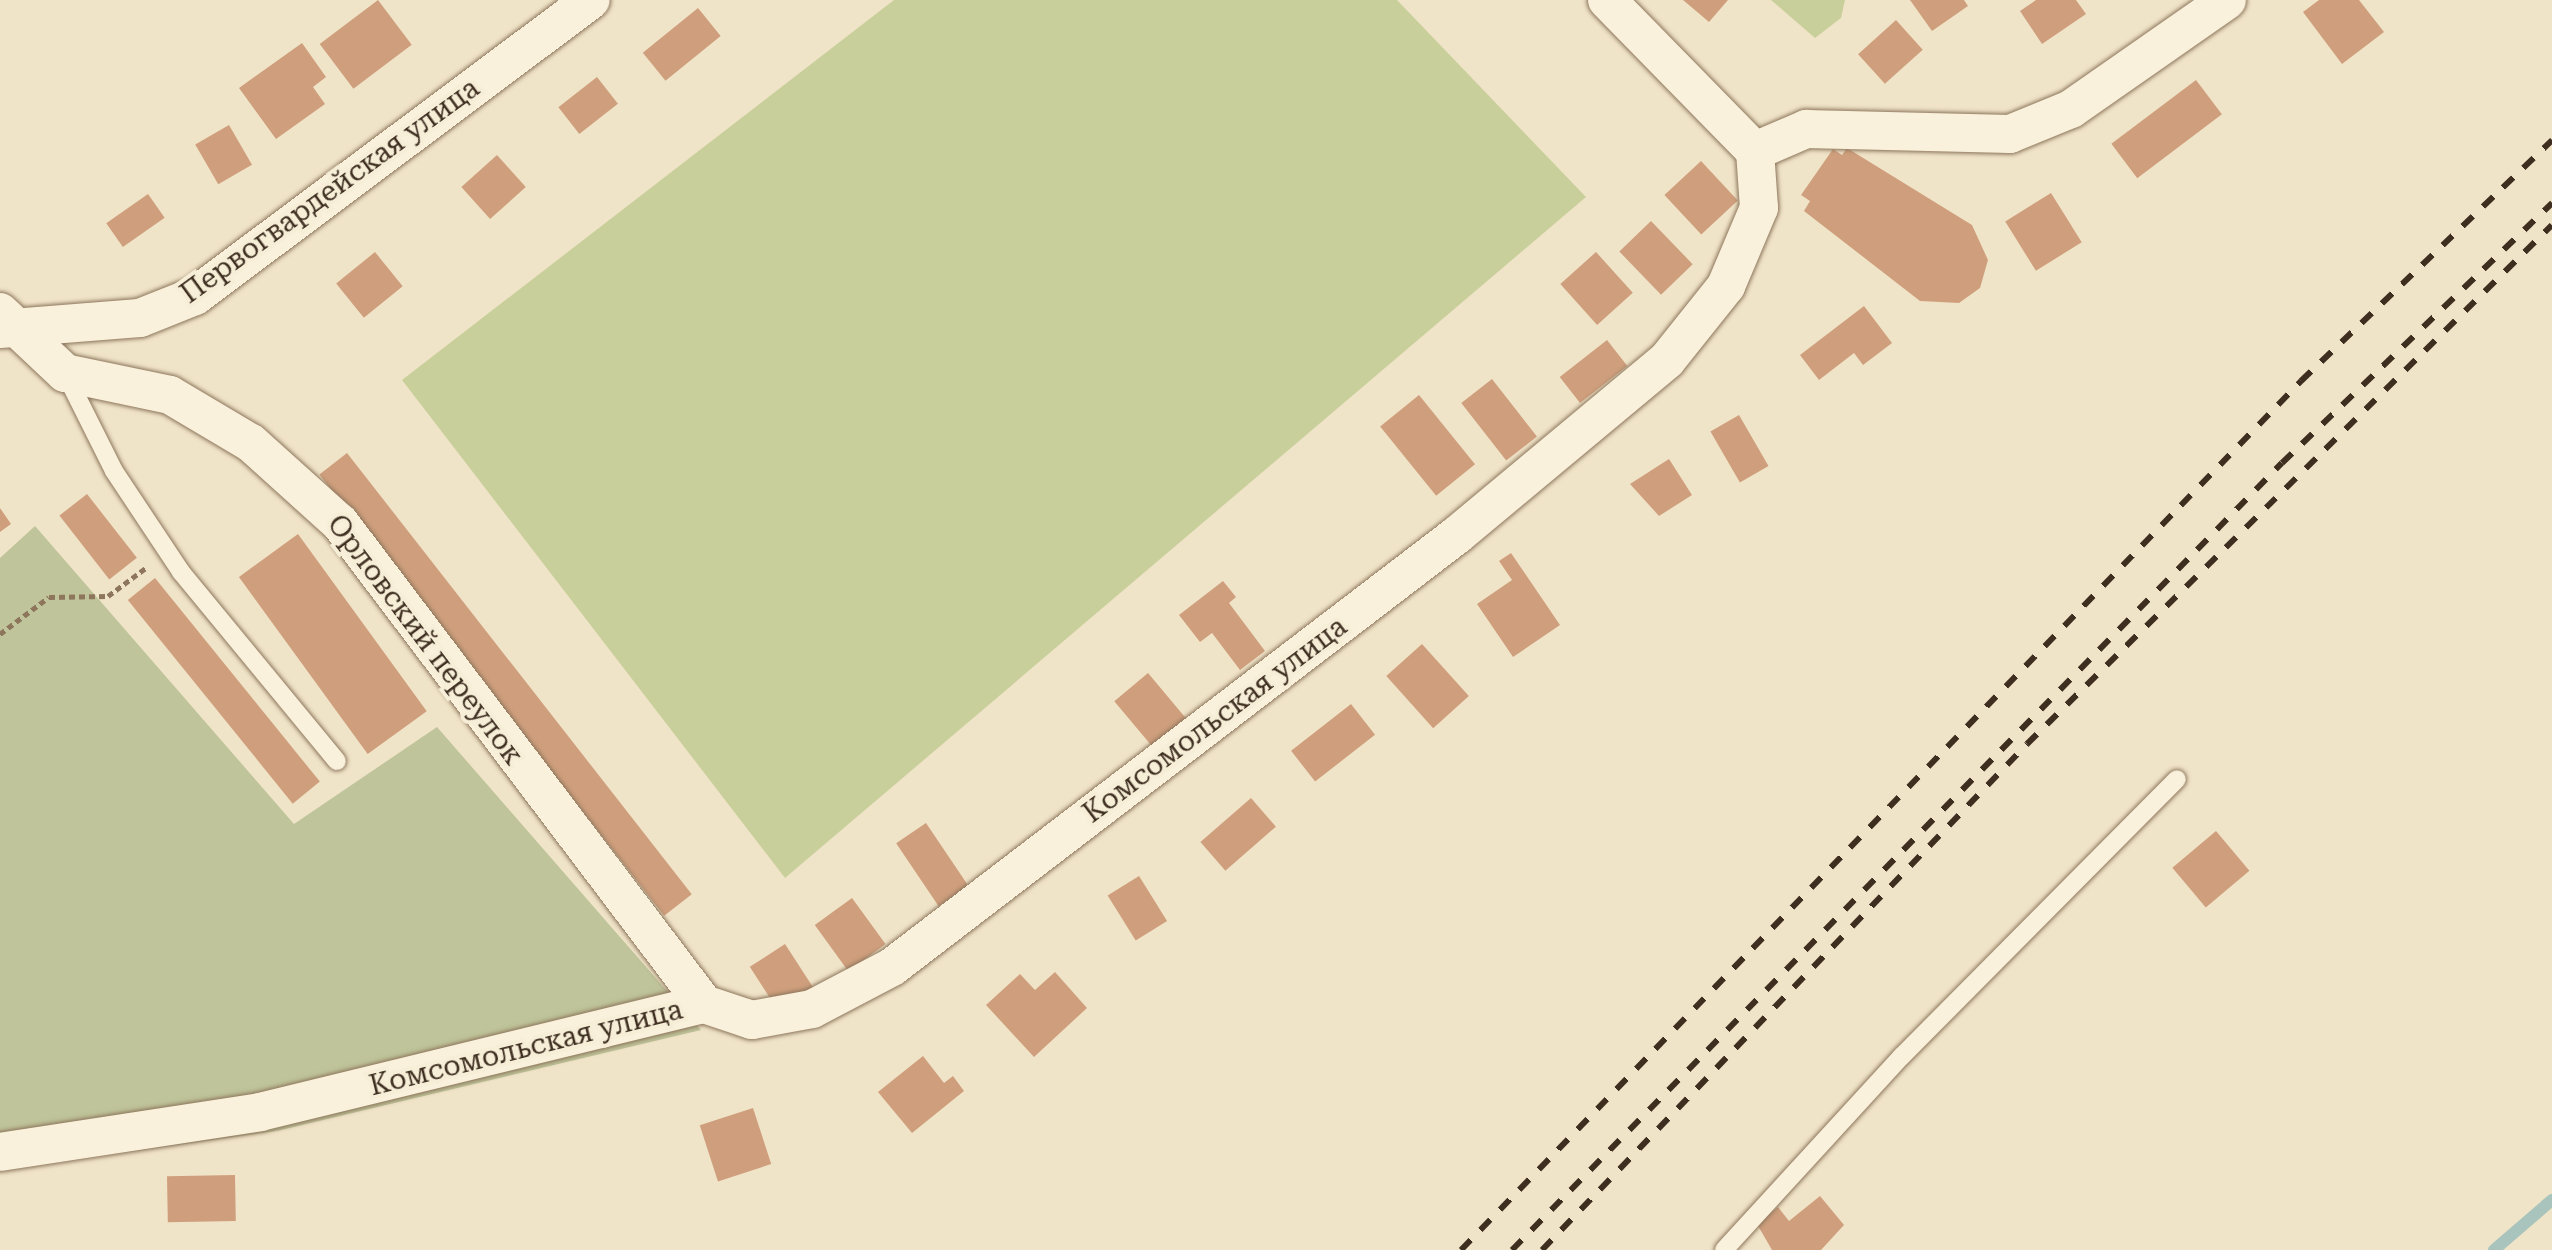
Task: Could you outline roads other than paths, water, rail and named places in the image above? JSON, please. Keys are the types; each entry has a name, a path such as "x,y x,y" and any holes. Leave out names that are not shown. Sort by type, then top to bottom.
{"street":[{"name":"Первогвардейская улица","path":"5,322 140,318 195,296 590,0"},
{"path":"1607,0 1755,151 1806,129 2010,134 2071,109 2227,0"},
{"name":"Комсомольская улица","path":"0,1152 260,1112 704,1004 752,1020 812,1009 892,967 1457,535 1667,360 1726,286 1759,208 1755,151"},
{"path":"5,322 65,373"},
{"name":"Орловский переулок","path":"65,373 170,395 251,443 340,523 704,1004"}],"lane":[{"path":"65,373 114,471 168,553 337,761"},
{"path":"1724,1250 1902,1056 2177,779"}],"waterway":[{"path":"2494,1250 2552,1200"}],"railway":[{"path":"1461,1250 2301,381 2552,140"},
{"path":"1512,1250 2282,463 2552,203"},
{"path":"1542,1250 2027,744 2552,225"}]}
